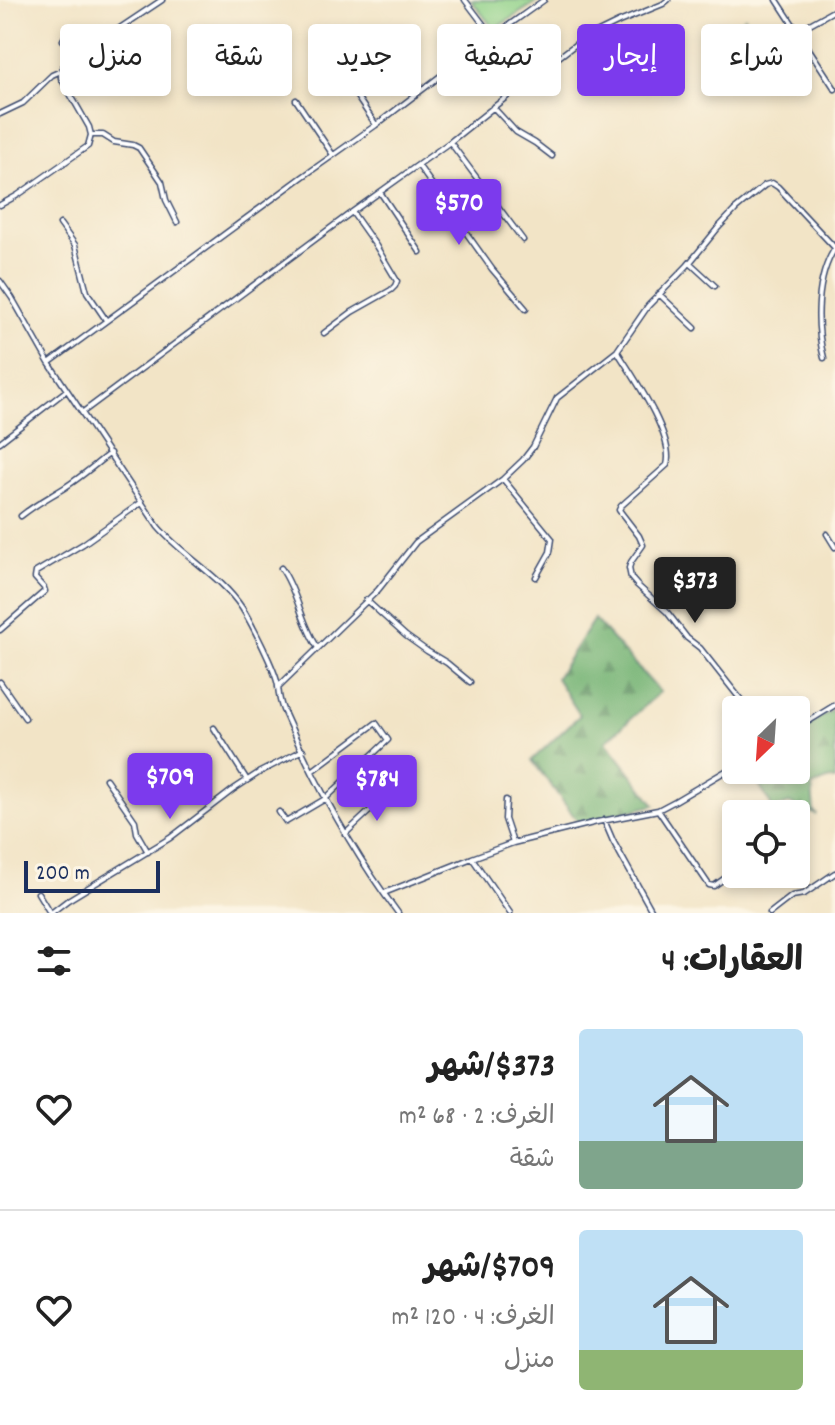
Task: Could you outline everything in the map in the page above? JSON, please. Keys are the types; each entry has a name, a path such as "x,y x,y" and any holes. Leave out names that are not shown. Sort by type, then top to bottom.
{"street":[{"path":"126,24 162,0"},
{"path":"465,0 483,24"},
{"path":"511,24 544,0"},
{"path":"83,412 450,142 580,41 668,0"},
{"path":"777,0 792,24"},
{"path":"810,24 835,10"},
{"path":"812,54 835,89"},
{"path":"0,114 23,103 52,75 60,71"},
{"path":"421,91 437,79"},
{"path":"0,205 88,146 91,135 70,96"},
{"path":"356,96 376,125"},
{"path":"49,363 415,96"},
{"path":"296,100 333,155"},
{"path":"493,107 516,132 552,156"},
{"path":"91,135 103,135 114,142 139,148 161,180 166,200 177,222"},
{"path":"450,142 523,240"},
{"path":"418,165 492,269 526,309"},
{"path":"278,687 378,590 416,542 503,479 523,460 533,447 557,398 617,351 648,306 736,209 765,185 772,183 778,187 835,248 822,281 820,327 824,358"},
{"path":"380,192 420,252"},
{"path":"324,333 352,312 391,290 397,281 352,212"},
{"path":"60,224 75,245 87,292 106,320"},
{"path":"690,263 715,286"},
{"path":"0,281 49,363 158,527 244,610 267,658 278,687 278,697 325,799 398,913"},
{"path":"659,294 695,328"},
{"path":"617,351 656,416 668,455 667,465 619,510 643,545 631,562 631,578 700,648 738,696"},
{"path":"1,440 67,390"},
{"path":"21,516 110,453"},
{"path":"503,479 552,539 550,552 536,577"},
{"path":"0,630 42,595 44,588 35,578 36,572 83,544 142,502"},
{"path":"827,534 835,547"},
{"path":"281,568 318,648"},
{"path":"366,600 406,636 470,682"},
{"path":"0,682 25,718"},
{"path":"810,720 835,705"},
{"path":"279,812 286,822 325,799 388,740 376,723 312,771"},
{"path":"214,728 247,780"},
{"path":"38,893 50,913 185,828 247,780 303,750"},
{"path":"384,893 513,843 658,810 722,773"},
{"path":"106,779 132,815 137,833 148,852"},
{"path":"345,834 390,792"},
{"path":"506,800 506,824 513,843"},
{"path":"658,810 706,883 714,886 722,880"},
{"path":"604,820 653,913"},
{"path":"472,858 510,913"},
{"path":"770,913 792,896 804,894 835,873"}],"green space":[{"path":"471,0 540,0 502,24 490,24"},
{"path":"745,17 755,24 737,24"},
{"path":"594,619 660,692 606,741 655,805 579,823 532,760 580,715 556,678"},
{"path":"835,709 835,780 812,786 814,812 817,815 810,812 810,800 768,800 759,784 810,784 810,724"}]}
